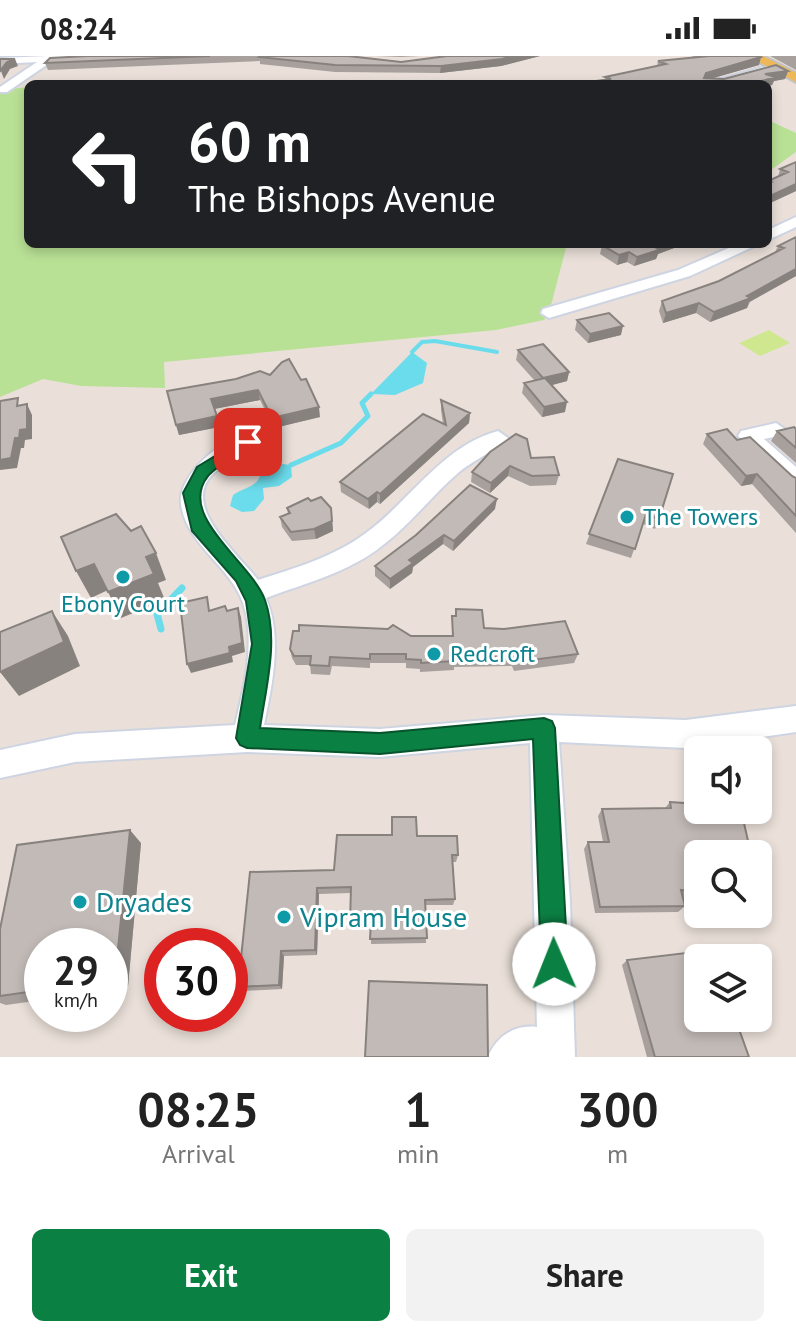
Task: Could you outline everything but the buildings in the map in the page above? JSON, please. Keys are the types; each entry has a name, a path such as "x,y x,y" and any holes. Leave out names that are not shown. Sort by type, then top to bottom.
{"main road":[{"path":"754,56 796,78"}],"street":[{"path":"0,61 115,56"},
{"path":"3,90 50,57"},
{"path":"724,80 774,67"},
{"path":"772,234 796,221"},
{"path":"549,313 661,281 741,248"},
{"path":"776,430 748,436 796,479"},
{"path":"251,593 351,554 375,539 472,440 498,438"},
{"path":"247,738 262,644 256,601 237,569 198,526 191,493 202,471 248,442"},
{"path":"0,764 75,748 247,738 380,743 544,728 686,734 796,719"},
{"path":"544,728 553,902 554,1057"},
{"path":"507,1057 520,1046 529,1045 540,1046 554,1057"}],"green space":[{"path":"24,87 24,248 566,248 549,313 544,320 496,330 164,362 165,388 81,386 43,379 0,397 0,90"},
{"path":"772,122 796,133 796,152 772,169"},
{"path":"769,330 790,343 760,356 739,343"}],"water":[{"path":"412,352 427,363 423,383 395,395 371,394"},
{"path":"275,463 291,465 292,477 279,486 263,488 264,499 254,511 242,512 230,506 233,495 256,483 261,468"}],"waterway":[{"path":"412,352 422,342 435,341 497,352"},
{"path":"291,465 341,443 368,416 362,403 371,394"},
{"path":"161,629 157,614 182,588"}],"place":[{"name":"The Towers","path":"627,517"},
{"name":"Ebony Court","path":"123,577"},
{"name":"Redcroft","path":"434,654"},
{"name":"Dryades","path":"80,902"},
{"name":"Vipram House","path":"284,917"}],"route":[{"path":"248,442 202,471 191,493 198,526 243,576 256,601 262,644 247,738 380,743 544,728 554,964"}]}
